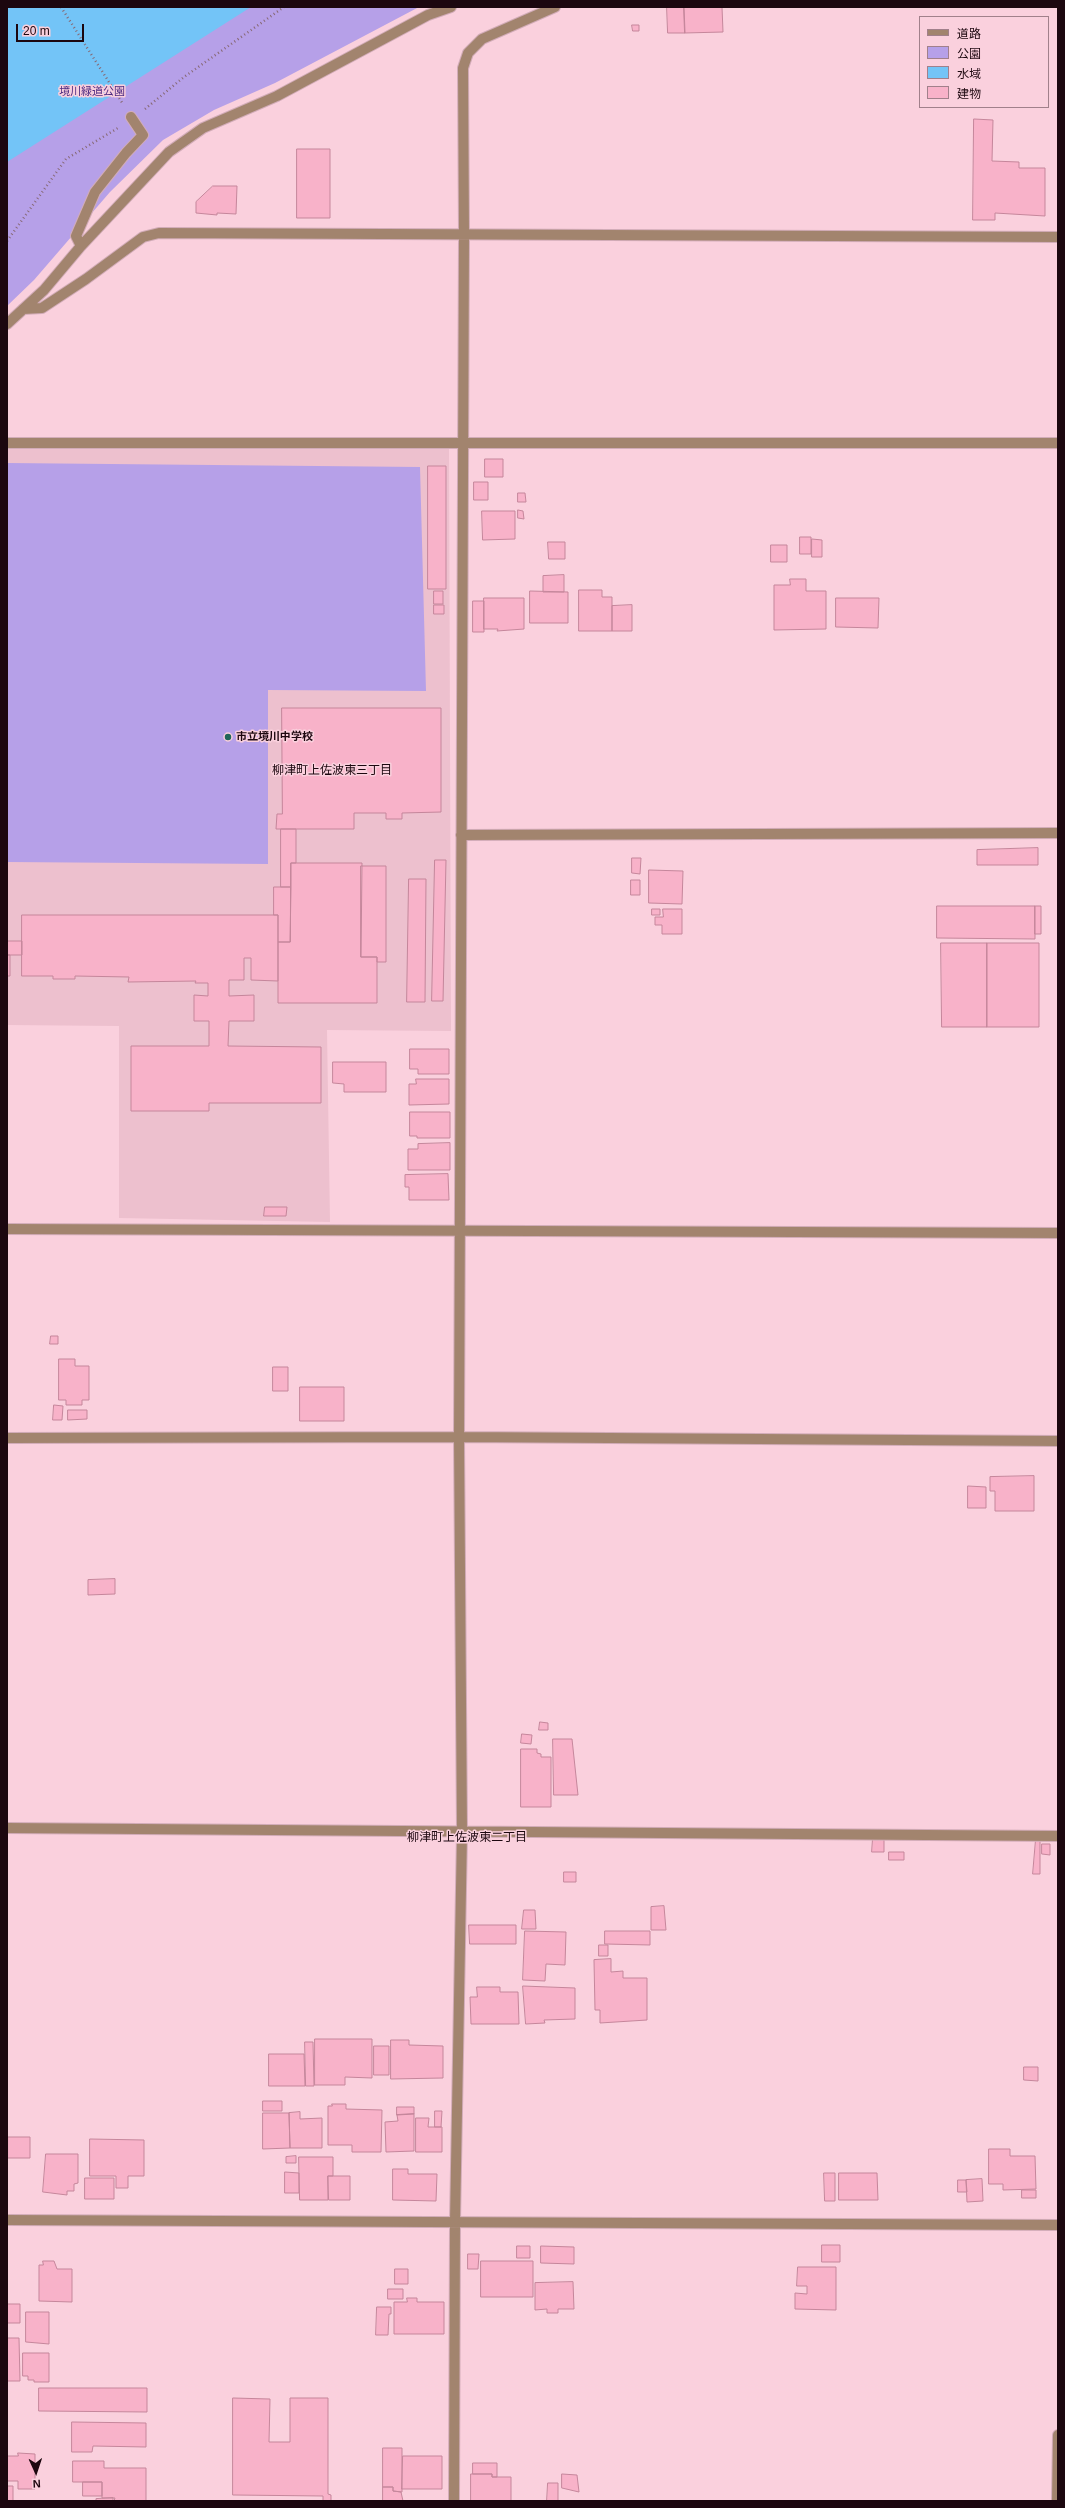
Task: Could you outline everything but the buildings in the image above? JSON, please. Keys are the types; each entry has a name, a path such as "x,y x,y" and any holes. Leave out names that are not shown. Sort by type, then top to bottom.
{"street":[{"path":"7,324 44,290 80,246 169,152 203,128 277,96 428,15 451,7"},
{"path":"454,2501 455,2222 462,1833 459,1437 464,235 463,68 468,53 482,39 555,7"},
{"path":"80,246 76,236 95,192 126,152 143,134 131,117"},
{"path":"23,309 42,308 86,279 142,237 159,233 1058,237"},
{"path":"7,443 1058,444"},
{"path":"461,835 1058,833"},
{"path":"7,1229 1058,1233"},
{"path":"7,1438 459,1437 1058,1441"},
{"path":"7,1828 462,1833 1058,1836"},
{"path":"7,2220 1058,2225"},
{"path":"1057,2501 1058,2435"}],"path":[{"path":"61,7 131,117"}],"shaded area":[{"name":"市立境川中学校","path":"7,447 449,448 451,1031 327,1030 330,1222 119,1218 119,1026 7,1025"}],"green space":[{"name":"境川緑道公園","path":"7,7 419,7 275,83 214,110 163,140 110,192 34,280 7,306"},
{"path":"7,463 420,467 426,691 268,690 268,864 7,862"}],"water":[{"path":"7,7 251,7 7,162"}],"place":[{"name":"市立境川中学校","path":"228,737"}],"district":[{"name":"柳津町上佐波東三丁目","path":"332,771"},
{"name":"柳津町上佐波東二丁目","path":"467,1838"}]}
